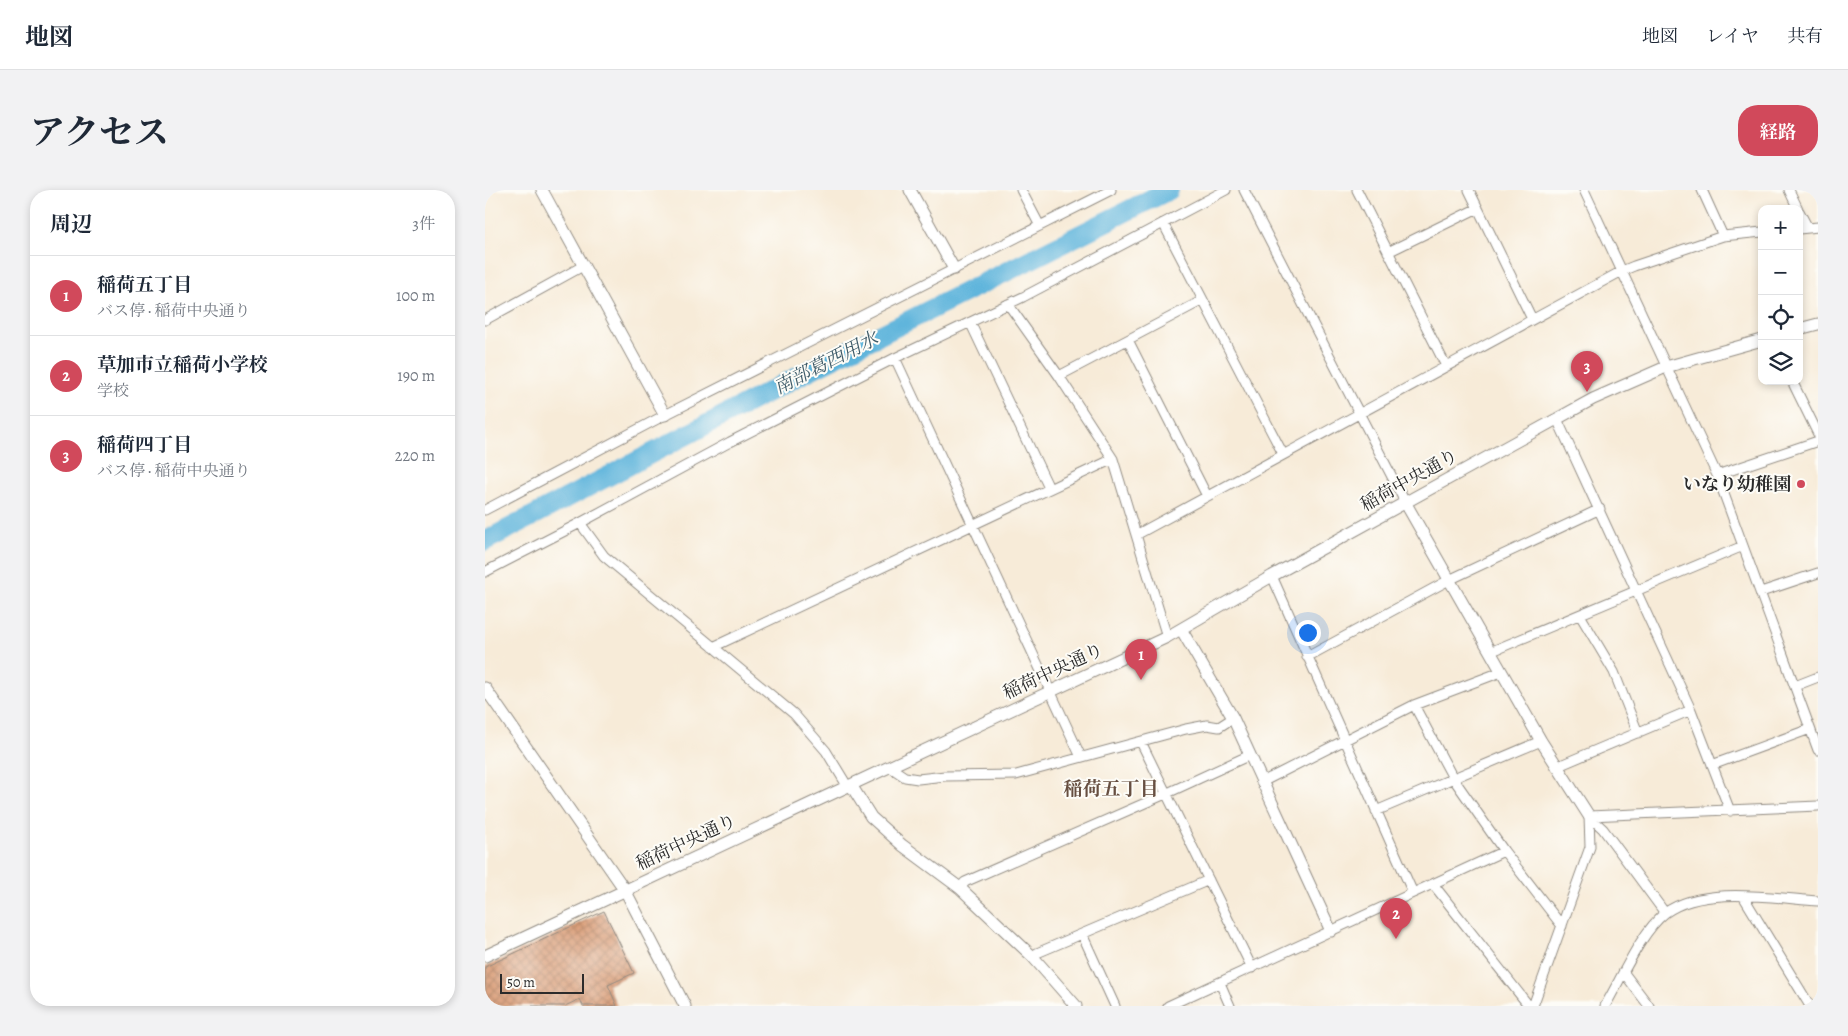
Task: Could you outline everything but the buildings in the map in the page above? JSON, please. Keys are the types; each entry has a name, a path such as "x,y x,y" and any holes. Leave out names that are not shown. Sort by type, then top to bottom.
{"street":[{"path":"542,190 665,415"},
{"path":"910,190 954,269"},
{"path":"1021,190 1040,226"},
{"path":"485,510 665,415 1111,190"},
{"path":"485,572 730,442 895,358 1008,304 1226,190"},
{"path":"1244,190 1405,502 1556,767 1589,816 1603,829 1665,913"},
{"path":"1357,190 1446,366"},
{"path":"1469,190 1532,319"},
{"path":"1584,190 1717,475 1818,750"},
{"path":"1702,190 1723,236"},
{"path":"1789,190 1796,205"},
{"path":"1388,252 1478,208"},
{"path":"1163,224 1283,454"},
{"path":"1803,228 1818,227"},
{"path":"1137,536 1283,454 1622,271 1723,236 1758,232"},
{"path":"485,320 583,266"},
{"path":"1059,376 1203,300"},
{"path":"1008,304 1059,376 1113,458 1167,637"},
{"path":"970,322 1049,488"},
{"path":"1803,328 1818,324"},
{"path":"1128,340 1207,496"},
{"name":"稲荷中央通り","path":"485,956 1181,630 1272,576 1593,399 1666,366 1758,341"},
{"path":"895,358 1081,758"},
{"path":"1794,385 1818,434"},
{"path":"1557,419 1691,710 1730,811"},
{"path":"1717,475 1818,441"},
{"path":"713,647 1113,458"},
{"path":"1307,657 1449,580 1599,510"},
{"path":"580,523 604,556 794,714 826,751 871,817 902,845 960,888 1033,957 1076,1006"},
{"path":"1490,652 1743,546"},
{"path":"1761,592 1818,573"},
{"path":"1272,576 1413,893"},
{"path":"1580,615 1614,672 1638,734"},
{"path":"1181,630 1233,718 1331,931"},
{"path":"1262,782 1414,705 1501,672"},
{"path":"1795,686 1818,677"},
{"path":"485,688 625,890 685,1006"},
{"path":"1414,705 1453,778 1504,851 1562,926"},
{"path":"1556,767 1691,710"},
{"path":"890,767 905,777 918,779 945,776 1016,775 1193,728 1207,725 1219,726 1233,718"},
{"path":"1712,765 1810,728"},
{"path":"1376,811 1541,741"},
{"path":"1141,742 1251,968"},
{"path":"960,888 965,882 1250,755"},
{"path":"1589,816 1818,806"},
{"path":"1533,1006 1590,847 1589,816"},
{"path":"1168,1006 1504,851"},
{"path":"1033,957 1037,953 1209,880"},
{"path":"1433,884 1529,1006"},
{"path":"1605,1006 1645,936 1665,913 1689,901 1718,895 1818,901"},
{"path":"1743,896 1810,1006"},
{"path":"1082,934 1115,1006"},
{"path":"1624,973 1649,1006"},
{"path":"1220,982 1230,1006"}],"waterway":[{"name":"南部葛西用水","path":"485,541 818,366 1169,190"}],"place":[{"name":"稲荷四丁目","path":"1587,392"},
{"name":"いなり幼稚園","path":"1801,484"},
{"name":"稲荷五丁目","path":"1141,680"},
{"name":"草加市立稲荷小学校","path":"1396,939"}],"district":[{"name":"稲荷五丁目","path":"1111,789"}]}
